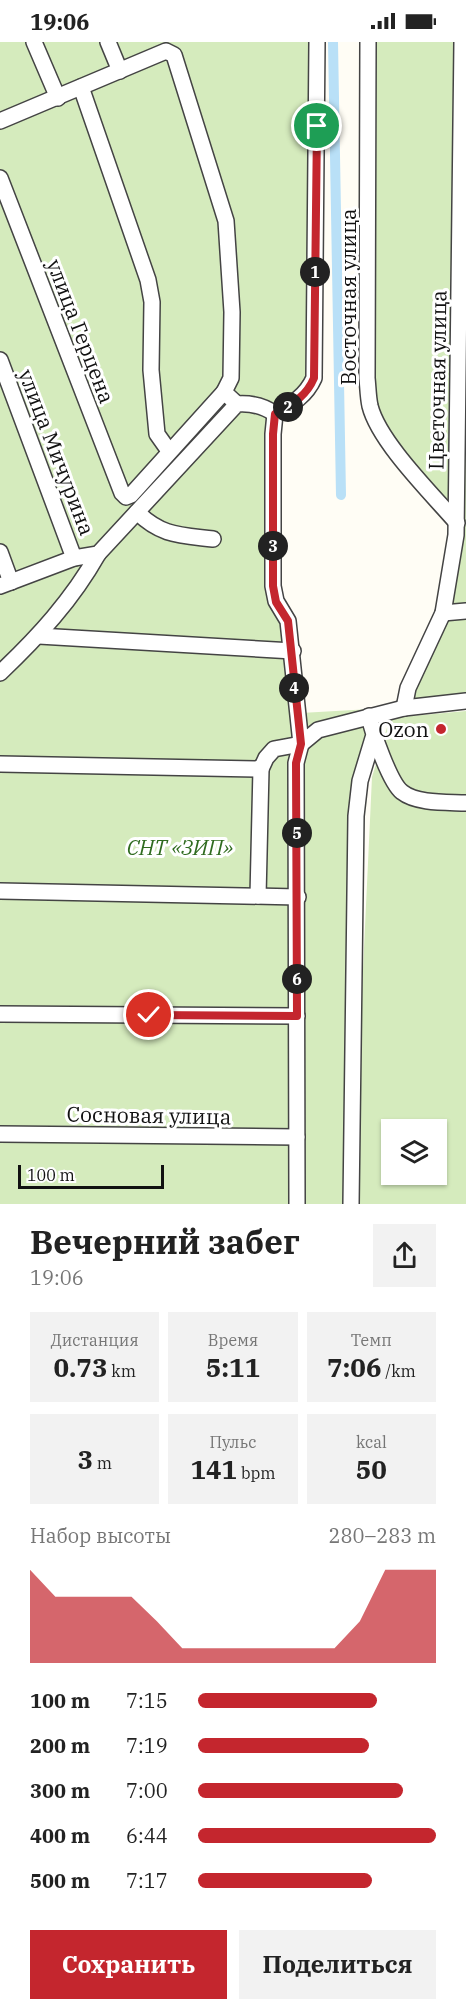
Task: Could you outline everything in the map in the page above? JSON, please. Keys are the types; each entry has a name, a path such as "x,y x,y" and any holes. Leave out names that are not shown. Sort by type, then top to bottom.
{"street":[{"path":"34,42 58,98"},
{"path":"108,42 120,71"},
{"path":"275,414 301,398 310,389 314,378 316,42"},
{"name":"Восточная улица","path":"368,42 367,378 370,406 379,426 396,450 457,523"},
{"name":"Цветочная улица","path":"404,708 408,688 443,613 454,560 457,523 462,42"},
{"path":"0,121 166,51 174,55 226,221 232,312 231,378 224,392 169,451 157,434 151,370 152,302 148,280 81,87"},
{"name":"улица Герцена","path":"0,178 122,493 126,497 131,495 169,451"},
{"name":"улица Мичурина","path":"0,360 74,558"},
{"path":"224,392 237,404"},
{"path":"0,673 39,636 83,580 98,554 237,404 248,403 267,408 275,414"},
{"path":"275,414 273,586 276,602 288,621 293,651 294,698 301,744 296,763 297,1204"},
{"path":"137,512 152,527 169,534 213,539"},
{"path":"0,552 6,584 74,558 98,554"},
{"path":"443,613 466,610"},
{"path":"39,636 293,651"},
{"path":"258,896 261,769 266,758 274,749 301,744 318,730 369,716 404,708 466,701"},
{"path":"369,716 374,738 402,793 425,800 466,803"},
{"path":"351,1204 356,816 360,781 374,738"},
{"path":"0,764 261,769"},
{"path":"0,891 298,897"},
{"path":"0,1014 297,1016"},
{"name":"Сосновая улица","path":"0,1134 297,1137"}],"green space":[{"name":"СНТ «ЗИП»","path":"0,42 322,42 319,387 280,418 280,598 301,713 388,708 386,721 366,772 360,827 353,1204 0,1204"},
{"path":"368,42 466,42 466,701 404,708 443,613 456,535 370,406"},
{"path":"466,711 466,1204 358,1204 360,1034 372,777 390,718"}],"waterway":[{"path":"333,42 341,495"}],"place":[{"name":"Ozon","path":"441,729"}],"route":[{"path":"149,1015 297,1016 296,763 301,744 294,698 293,651 288,621 276,602 273,586 273,434 275,414 301,398 310,389 314,378 317,126"}]}
